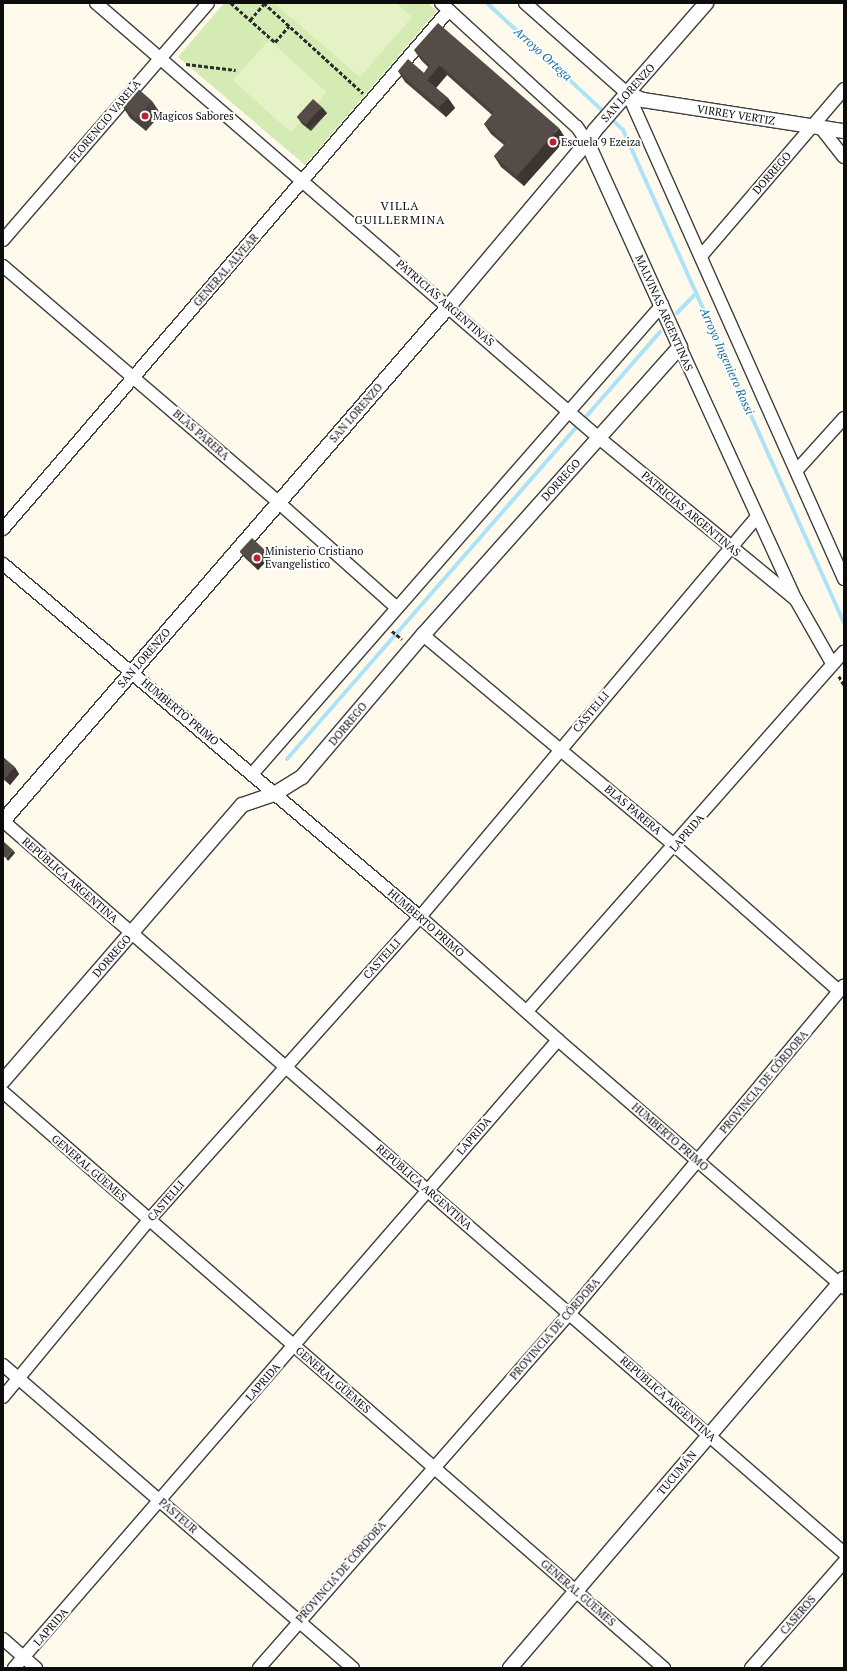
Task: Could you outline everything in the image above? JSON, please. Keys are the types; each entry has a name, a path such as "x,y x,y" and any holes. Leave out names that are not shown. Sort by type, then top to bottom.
{"street":[{"name":"PATRICIAS ARGENTINAS","path":"96,3 449,306 599,438 730,548 796,600"},
{"name":"FLORENCIO VARELA","path":"3,240 162,59 208,3"},
{"path":"525,3 623,99 701,256 844,579"},
{"name":"SAN LORENZO","path":"3,821 449,306 587,142 595,130 706,3"},
{"name":"GENERAL ALVEAR","path":"3,529 303,181 445,7"},
{"name":"MALVINAS ARGENTINAS","path":"445,7 577,127 587,142 662,305 756,518 796,600 838,657"},
{"name":"DORREGO","path":"701,256 816,127 844,89"},
{"name":"VIRREY VERTIZ","path":"623,99 643,100 844,131"},
{"path":"816,127 844,157"},
{"name":"BLAS PARERA","path":"3,266 278,502 396,607"},
{"path":"253,773 384,625 396,607 568,410 662,305"},
{"name":"DORREGO","path":"3,1081 132,934 242,805 276,793 302,777 423,635 680,347"},
{"path":"797,470 844,418"},
{"name":"CASTELLI","path":"3,1397 149,1220 283,1067 420,917 756,518"},
{"name":"HUMBERTO PRIMO","path":"3,564 253,773 420,917 558,1040 842,1283"},
{"name":"BLAS PARERA","path":"423,635 675,846 841,988"},
{"name":"LAPRIDA","path":"527,1012 675,846 838,657"},
{"name":"REPÚBLICA ARGENTINA","path":"3,821 283,1067 570,1313 844,1553"},
{"name":"PROVINCIA DE CÓRDOBA","path":"259,1668 299,1620 570,1313 841,988"},
{"name":"LAPRIDA","path":"14,1668 558,1040"},
{"name":"GENERAL GÜEMES","path":"3,1092 664,1668"},
{"name":"TUCUMÁN","path":"510,1668 709,1435 842,1283"},
{"name":"PASTEUR","path":"3,1365 161,1500 353,1668"},
{"name":"CASEROS","path":"751,1668 844,1562"},
{"path":"3,1639 36,1668"}],"path":[{"path":"231,3 275,42 289,26"},
{"path":"250,20 265,3 370,100"},
{"path":"162,59 236,70"},
{"path":"391,630 400,638"}],"green space":[{"path":"224,3 428,3 437,11 305,165 178,57"},
{"path":"274,3 396,3 412,17 360,77"},
{"path":"269,40 327,92 291,132 233,80"}],"building":[{"path":"438,23 559,128 517,176 494,156 506,143 484,124 494,112 440,65 427,80 448,98 439,107 398,71 408,59 424,73 430,65 414,50"},
{"path":"136,87 152,101 137,118 121,104"},
{"path":"313,99 322,107 306,125 297,117"},
{"path":"252,538 265,550 253,563 240,551"},
{"path":"3,757 15,767 5,778 3,776"},
{"path":"3,841 13,850 6,858 3,856"}],"waterway":[{"name":"Arroyo Ingeniero Rossi","path":"487,3 623,130 844,623"},
{"path":"677,313 696,293"},
{"path":"584,419 660,332"},
{"path":"287,759 577,427"}],"place":[{"name":"Magicos Sabores","path":"145,116"},
{"name":"Escuela 9 Ezeiza","path":"553,142"},
{"name":"Ministerio Cristiano Evangelistico","path":"257,558"}],"district":[{"name":"VILLA GUILLERMINA","path":"400,213"}],"water label":[{"name":"Arroyo Ortega","path":"543,54"}]}
